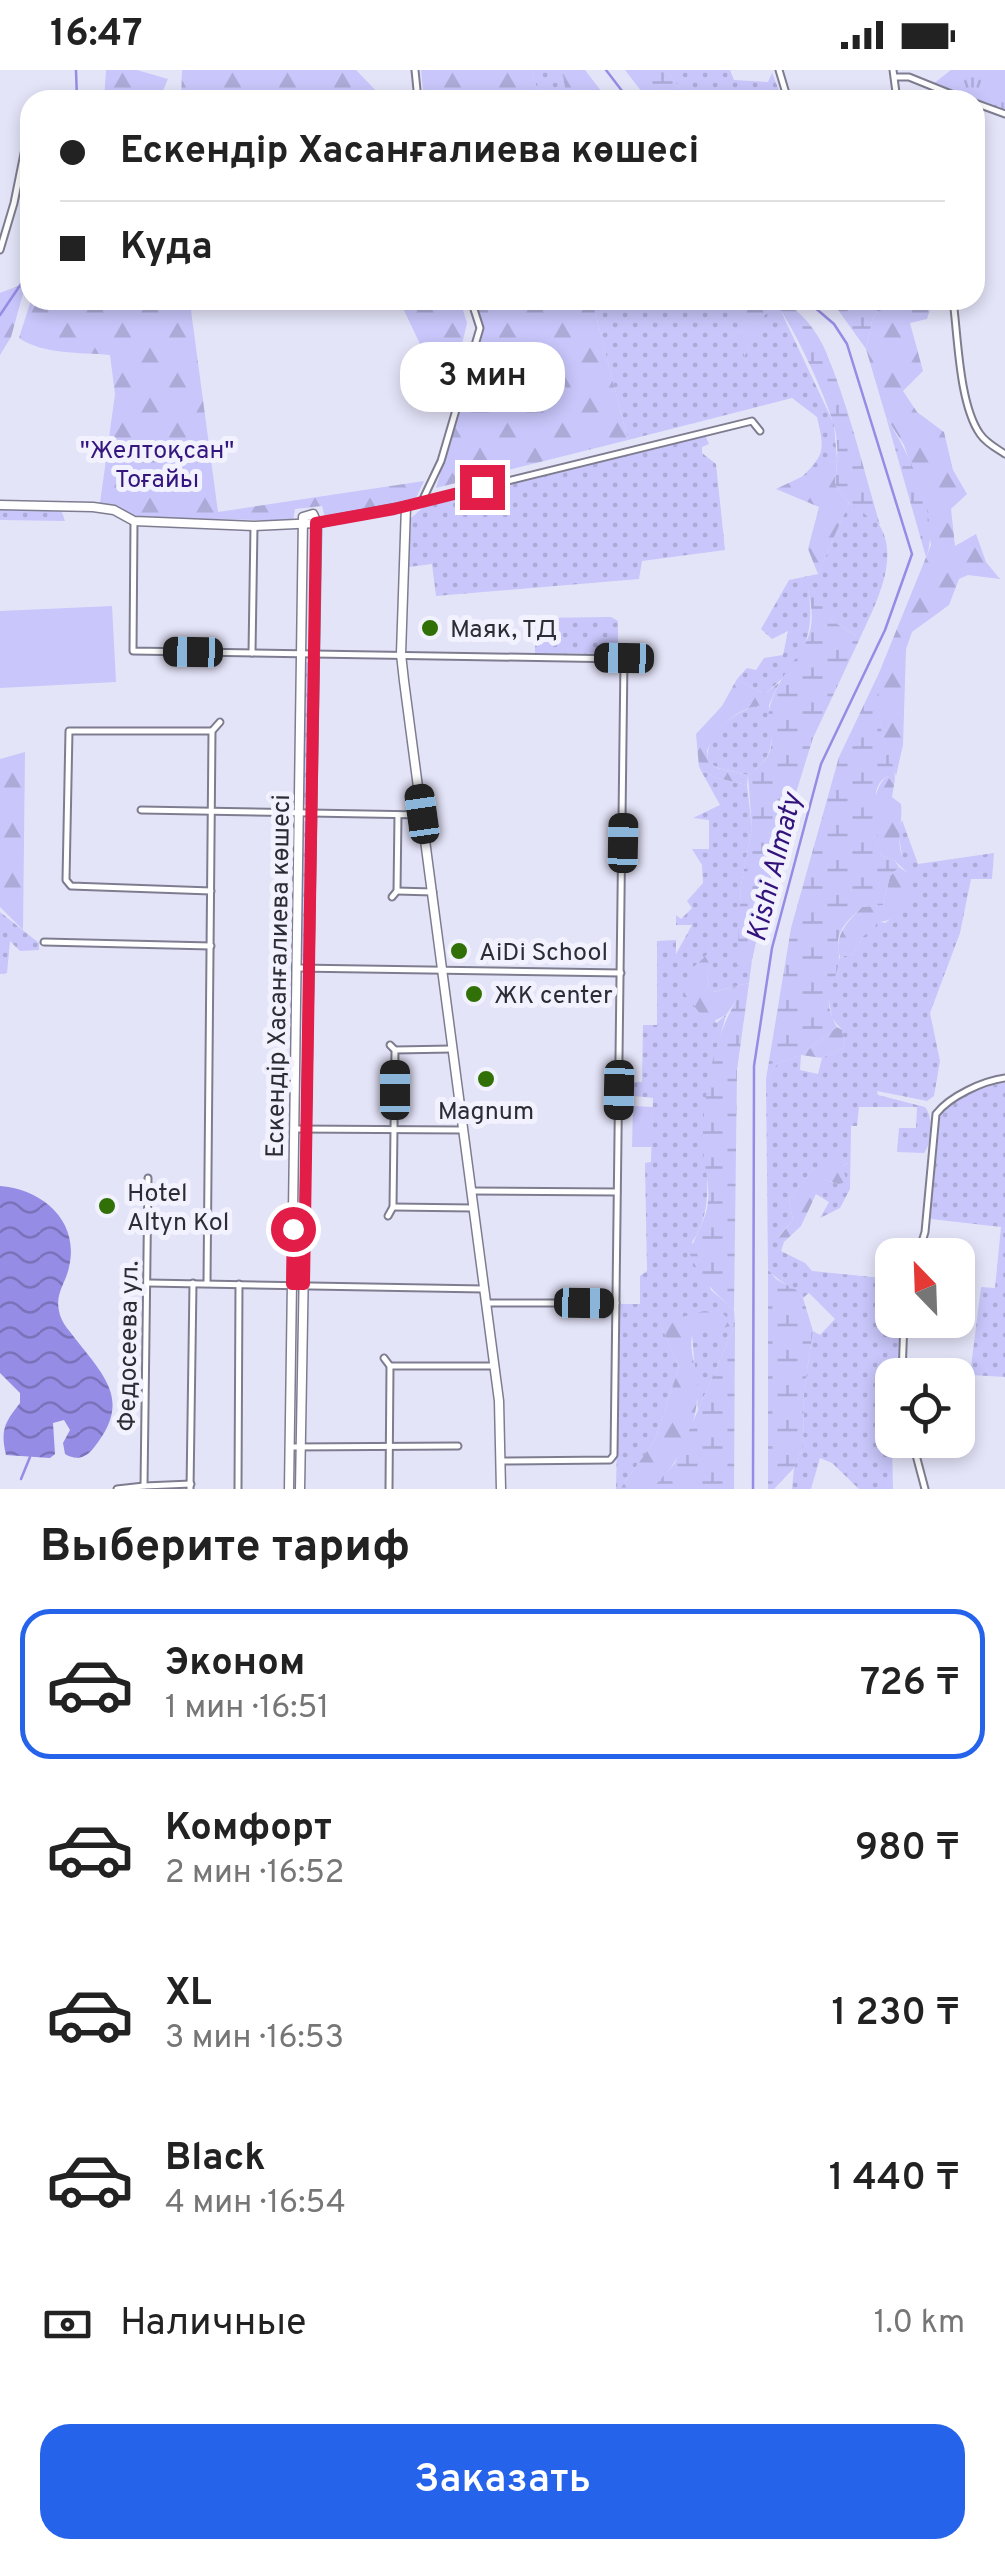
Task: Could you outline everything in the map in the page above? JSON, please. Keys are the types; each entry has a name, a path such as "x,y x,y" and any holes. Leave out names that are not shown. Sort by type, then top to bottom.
{"street":[{"path":"894,74 941,90"},
{"path":"0,250 20,173"},
{"path":"422,501 441,461 480,328 475,310"},
{"path":"954,310 964,382 975,425 985,440 1005,454"},
{"path":"0,505 102,508 134,520 254,526 316,523 406,506 752,420 760,430"},
{"path":"406,506 402,654 495,1366 501,1489"},
{"path":"134,520 133,651 624,658 614,1459 501,1461"},
{"name":"Ескендір Хасанғалиева көшесі","path":"300,1489 316,523"},
{"name":"Ескендір Хасанғалиева көшесі","path":"289,1489 302,524"},
{"path":"252,653 254,526"},
{"path":"207,1284 212,731 220,722"},
{"path":"211,890 70,886 66,880 69,731 212,731"},
{"path":"142,810 422,814"},
{"path":"392,897 397,891 398,814"},
{"path":"397,891 433,892"},
{"path":"44,942 211,946"},
{"path":"297,968 621,973"},
{"path":"388,1216 394,1206 392,1048 453,1049"},
{"path":"924,1238 936,1114 964,1094 1003,1078"},
{"path":"295,1130 464,1130"},
{"name":"Федосеева ул.","path":"144,1486 148,1178"},
{"path":"472,1191 617,1192"},
{"path":"394,1206 474,1208"},
{"path":"148,1282 484,1288"},
{"path":"117,1489 190,1486 193,1283"},
{"path":"238,1489 240,1284"},
{"path":"486,1302 616,1304"},
{"path":"384,1358 390,1366 389,1489"},
{"path":"390,1366 495,1366"},
{"path":"290,1447 458,1446"},
{"path":"917,1458 925,1489"}],"green space":[{"path":"106,70 137,70 168,79 163,90 105,90"},
{"path":"182,70 356,70 375,90 181,90"},
{"path":"421,70 531,70 538,90 423,90"},
{"path":"531,70 562,70 565,90 538,90"},
{"path":"562,70 585,70 600,90 565,90"},
{"path":"625,70 666,70 681,90 640,90"},
{"path":"666,70 730,70 734,80 768,82 772,73 779,90 681,90"},
{"path":"951,70 1005,70 1005,110 985,103 985,90 950,90 933,84"},
{"path":"20,285 20,305 11,337 0,355 0,293"},
{"name":"\"Желтоқсан\" Тоғайы","path":"28,310 191,310 218,512 424,481 416,498 325,517 322,506 295,509 293,521 136,517 120,507 100,503 115,394 110,355 51,350 19,338"},
{"path":"404,310 463,310 467,323 454,378 441,388"},
{"path":"476,310 595,310 628,440 436,488 482,329"},
{"path":"595,310 742,310 745,355 761,320 770,310 780,310 834,424 837,460 800,479 818,457 821,438 817,417 792,398 628,440"},
{"path":"742,310 771,310 760,321 744,358"},
{"path":"780,310 797,311 822,344 849,416 880,525 849,503 835,485 835,429 799,342"},
{"path":"838,310 881,310 873,317 866,349"},
{"path":"881,310 930,310 927,319 910,323 923,371 903,391 917,412 944,432 953,470 967,494 951,509 955,546 976,534 986,562 1000,579 968,575 959,579 949,605 912,632 906,649 903,745 896,776 877,707 879,673 931,545 925,508 904,445 886,417 866,349 873,317"},
{"path":"886,417 912,466 926,505 930,542 926,557"},
{"path":"705,435 709,444 702,447 702,453 716,464 725,550 642,561 639,579 436,596 432,564 409,567 411,518 427,504"},
{"path":"837,460 835,485 849,503 818,574 808,549 819,507 776,489"},
{"path":"849,503 875,521 886,541 886,570 872,613 860,638 832,621 807,583 810,616 805,645 789,671 764,694 737,679 747,668 756,670 764,658 783,655 788,631 772,639 761,629 789,580 818,574"},
{"path":"0,510 61,510 65,521 0,520"},
{"path":"805,578 832,621 860,638 813,738 775,860 752,960 737,966 741,885 752,828 748,775 768,756 772,700 809,634 812,620"},
{"path":"112,606 116,682 0,688 0,611"},
{"path":"611,617 618,621 618,654 535,653 535,618"},
{"path":"306,662 312,663 309,804 303,805"},
{"path":"879,673 880,722 895,779 894,785 888,776 877,790 886,825 877,831 881,855 899,867 890,876 883,905 862,907 839,935 838,964 829,996 837,1027 801,1055 778,1063 766,1079 791,928 839,757"},
{"path":"737,679 764,694 779,683 769,705 749,708 731,718 707,751 708,761 717,768 748,775 747,785 713,777 699,767 696,734 722,706"},
{"path":"763,704 769,705 771,744 758,767 748,775 708,762 711,741 724,724"},
{"path":"25,752 23,930 0,907 0,759"},
{"path":"699,767 713,777 747,785 752,828 741,885 738,965 752,960 749,983 713,992 709,988 707,972 714,948 693,968 716,1023 726,1015 705,1114 705,1212 692,1242 711,1290 734,1310 735,1325 698,1410 692,1334 734,1325 660,1323 679,1367 655,1440 620,1489 616,1489 620,1304 640,1304 640,1276 647,1271 645,1163 651,1162 653,1098 634,1096 623,1090 623,1082 642,1082 643,1025 657,1025 657,941 676,940 676,954 692,925 676,925 676,915 681,919 692,908 687,901 703,883 702,865 692,849 709,849 709,820 693,818 720,805"},
{"path":"888,776 894,785 892,797 901,804 902,856 895,861 881,855 876,824 877,791"},
{"path":"902,820 918,864 994,853 992,879 971,879 960,933 930,1013 940,1061 934,1096 927,1101 877,1091 878,1095 925,1107 931,1130 924,1153 897,1152 899,1128 916,1128 917,1107 859,1107 857,1126 851,1126 850,1189 840,1208 820,1218 829,1202 814,1193 823,1179 838,1184 842,1166 848,1163 813,1169 789,1200 793,1220 778,1237 784,1242 781,1251 812,1271 875,1277 875,1338 899,1338 898,1358 875,1358 875,1458 892,1458 893,1489 859,1489 832,1463 820,1458 811,1489 792,1489 794,1468 803,1447 804,1390 813,1331 820,1335 835,1319 809,1293 803,1298 768,1269 766,1079 778,1063 801,1055 800,1070 818,1074 822,1058 845,1047 842,1030 832,1018 829,988 840,957 853,954 877,921 885,923 905,902 908,873 895,861 902,855 898,831"},
{"path":"303,821 309,821 306,960 301,960"},
{"path":"899,867 913,883 902,910 892,919 877,922 853,954 840,957 843,929 862,907 883,905 890,876"},
{"path":"0,912 39,943 39,950 20,951 10,941 7,973 0,974"},
{"path":"716,946 707,972 709,988 714,992 749,983 726,1015 708,1024 685,994 693,968"},
{"path":"749,983 737,1070 734,1310 703,1278 690,1254 708,1202 703,1127 713,1060 727,1018"},
{"path":"837,1027 842,1030 845,1047 822,1058 801,1055"},
{"path":"1005,1083 1005,1377 975,1375 972,1358 981,1287 995,1288 1001,1227 931,1219 938,1122 953,1103"},
{"path":"633,1106 653,1107 652,1147 632,1147"},
{"path":"830,1154 849,1162 842,1166 847,1182 838,1184 823,1179 801,1226 784,1242 778,1238 793,1220 789,1200 813,1169 824,1166"},
{"path":"768,1269 803,1298 813,1331 804,1390 803,1447 794,1468 774,1489 768,1489"},
{"path":"704,1311 722,1313 735,1325 692,1335 697,1397 692,1426 680,1454 652,1489 620,1489 655,1440 679,1367 660,1323"},
{"path":"735,1325 734,1489 652,1489 675,1463"}],"water":[{"path":"0,1186 30,1193 43,1201 54,1210 69,1235 68,1273 58,1299 60,1315 105,1379 113,1404 104,1433 83,1457 65,1454 63,1443 70,1430 64,1420 53,1423 55,1454 50,1458 6,1455 5,1427 20,1403 20,1393 0,1373"}],"waterway":[{"path":"76,70 77,90"},
{"name":"Kіshі Almaty","path":"606,70 621,90"},
{"path":"0,315 20,285"},
{"name":"Kіshі Almaty","path":"753,1489 754,1066 772,948 821,764 885,630 912,554 847,344 834,324 818,310"},
{"path":"21,1479 30,1457"}],"place":[{"name":"Маяк, ТД","path":"430,628"},
{"name":"AiDi School","path":"459,951"},
{"name":"ЖК center","path":"474,994"},
{"name":"Magnum","path":"486,1079"},
{"name":"Hotel Altyn Kol","path":"107,1206"}],"route":[{"path":"293,1229 292,1284 304,1284 316,523 482,487"}]}
